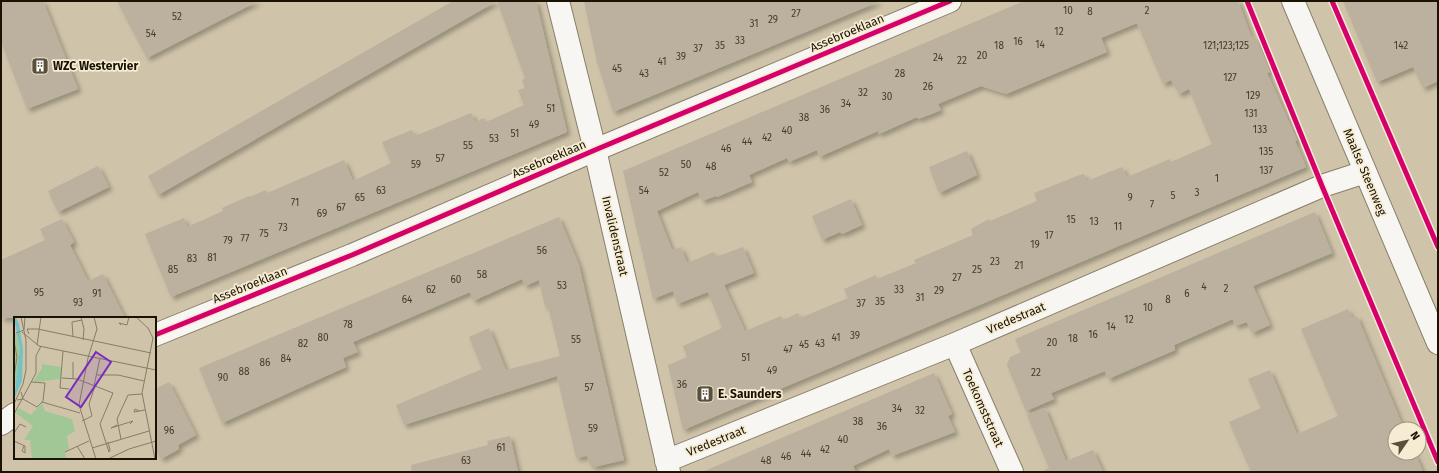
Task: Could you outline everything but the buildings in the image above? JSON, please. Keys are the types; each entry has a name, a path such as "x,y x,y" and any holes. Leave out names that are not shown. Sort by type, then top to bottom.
{"street":[{"name":"Invalidenstraat","path":"558,1 595,150 668,466"},
{"name":"Assebroeklaan","path":"156,335 339,260 595,150 950,1"},
{"name":"Maalse Steenweg","path":"1293,1 1438,343"},
{"name":"Vredestraat","path":"668,466 1322,186 1365,172"},
{"name":"Toekomststraat","path":"955,344 1012,472"},
{"path":"1,424 14,415"}],"cycle path":[{"path":"156,335 352,255 595,150 950,1"},
{"path":"1247,1 1322,186 1438,462"},
{"path":"1332,1 1438,247"}],"place":[{"name":"WZC Westervier","path":"40,66"},
{"name":"E. Saunders","path":"705,394"}]}
